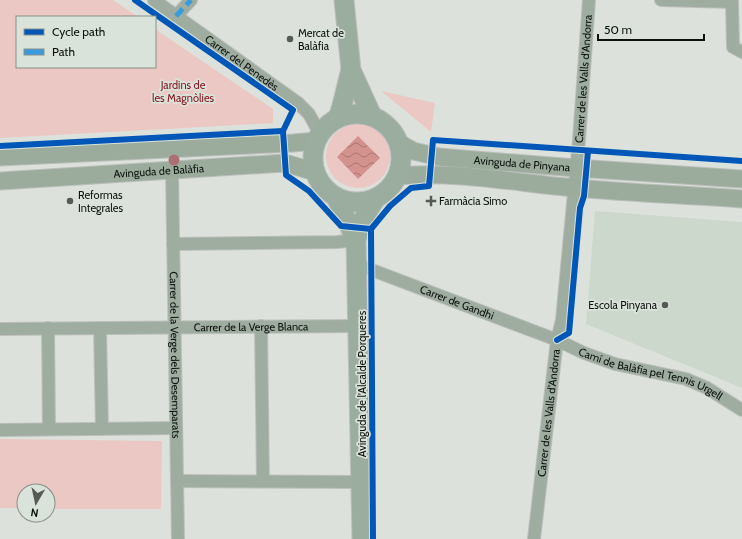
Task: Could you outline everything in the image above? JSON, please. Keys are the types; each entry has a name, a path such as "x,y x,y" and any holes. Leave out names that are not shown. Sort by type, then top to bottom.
{"main road":[{"path":"344,0 351,70 372,116"},
{"path":"338,118 343,105 351,70"},
{"path":"355,114 372,116 387,124 394,133 401,150 401,163 398,176 389,189 376,198 356,202 336,197 323,186 315,172 313,156 318,137 328,125 338,118 355,114"},
{"name":"Avinguda de l'Alcalde Porqueres","path":"336,197 356,240"},
{"name":"Avinguda de l'Alcalde Porqueres","path":"362,539 356,240 364,216 376,198"}],"street":[{"name":"Carrer del Penedès","path":"154,0 298,103 309,114 318,137"},
{"path":"176,16 191,0"},
{"name":"Carrer de les Valls d'Andorra","path":"534,539 557,340 562,320 589,0"},
{"path":"661,0 733,1 733,46 742,52"},
{"name":"Avinguda de Balàfia","path":"0,157 293,143 318,137"},
{"name":"Avinguda de Pinyana","path":"399,144 413,151 439,157 742,179"},
{"name":"Avinguda de Balàfia","path":"0,181 285,163 315,172"},
{"name":"Carrer de la Verge dels Desemparats","path":"172,170 178,539"},
{"name":"Avinguda de Pinyana","path":"398,176 430,174 574,188 742,199"},
{"path":"173,244 337,242 356,240"},
{"name":"Carrer de Gandhi","path":"356,264 557,340"},
{"path":"261,326 263,481"},
{"name":"Carrer de la Verge Blanca","path":"0,329 357,326"},
{"path":"48,328 49,429"},
{"path":"100,328 102,429"},
{"name":"Camí de Balàfia pel Tennis Urgell","path":"557,340 584,353 615,364 686,379 707,388 742,410"},
{"path":"0,430 176,428"},
{"path":"177,481 361,482"}],"shaded area":[{"name":"Escola Pinyana","path":"595,211 742,222 742,388 586,324"}],"green space":[{"name":"Jardins de les Magnòlies","path":"0,0 113,0 137,16 16,16 16,68 156,68 156,30 273,109 273,123 0,138"},
{"path":"381,91 435,103 431,132"},
{"path":"358,124 376,130 384,138 390,156 384,174 376,182 358,188 340,182 332,174 326,156 332,138 340,130"},
{"path":"0,439 162,441 161,509 56,509 56,483 16,483 16,508 0,508"}],"water":[{"path":"358,136 380,158 358,179 337,157"}],"marked path":[{"path":"176,16 191,0"}],"cycle path":[{"path":"135,0 293,110 283,131 286,175 309,191 341,226 371,229"},
{"path":"0,146 283,131"},
{"path":"371,229 390,206 411,188 429,186 433,140 742,161"},
{"path":"557,340 569,333 580,208 584,196 588,151"},
{"path":"371,229 373,539"}],"place":[{"name":"Mercat de Balàfia","path":"290,39"},
{"name":"Reformas Integrales","path":"70,201"},
{"name":"Farmàcia Simo","path":"431,201"},
{"name":"Escola Pinyana","path":"665,305"}]}
